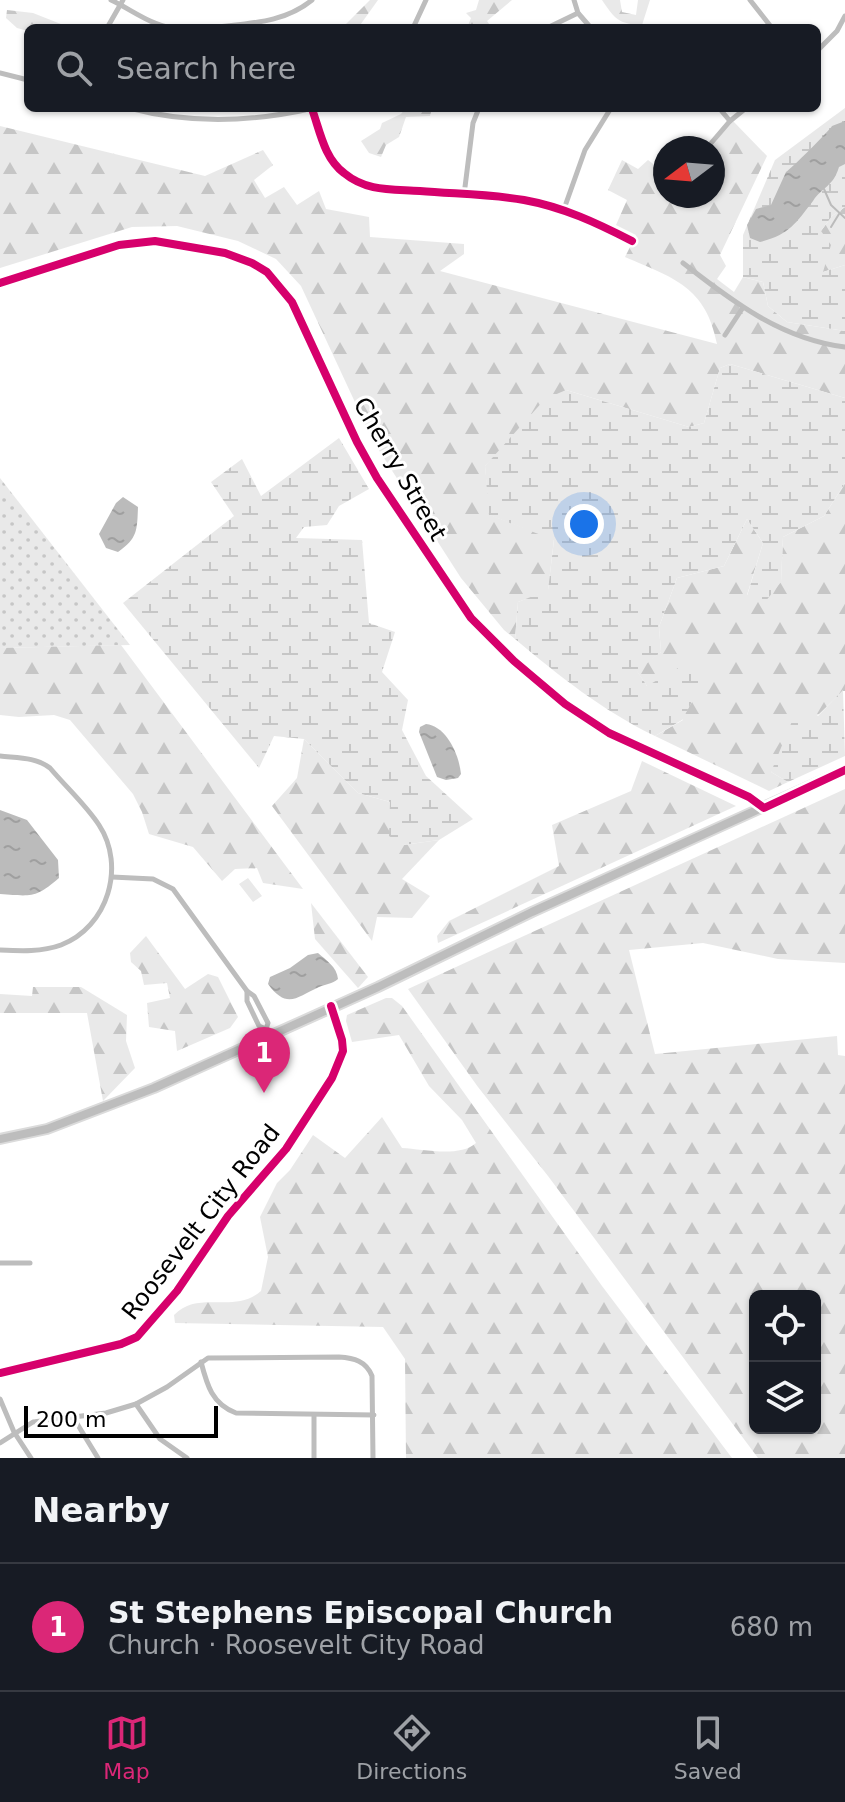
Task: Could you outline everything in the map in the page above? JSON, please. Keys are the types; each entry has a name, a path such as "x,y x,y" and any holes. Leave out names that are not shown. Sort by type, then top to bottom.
{"main road":[{"path":"0,1139 47,1129 154,1088 267,1032 378,987 559,899 845,770"}],"street":[{"path":"111,0 122,2 135,15 156,24"},
{"path":"242,24 272,20 312,0"},
{"path":"415,24 426,0"},
{"path":"574,0 578,13 588,24"},
{"path":"750,0 769,24"},
{"path":"109,24 122,2"},
{"path":"555,24 578,13"},
{"path":"821,48 845,16"},
{"path":"0,73 24,79"},
{"path":"144,112 205,121 280,112"},
{"path":"314,112 328,155 342,172 358,182 388,190 520,199 564,209 632,241"},
{"path":"464,195 473,123 477,112"},
{"path":"564,209 585,150 609,112"},
{"path":"722,112 730,121"},
{"path":"717,136 741,112"},
{"name":"Cherry Street","path":"0,283 136,242 183,244 225,253 267,272 292,302 352,432 377,478 471,618 514,661 565,704 609,733 749,797 764,808"},
{"path":"683,263 742,309 803,337 845,347"},
{"path":"725,335 742,309"},
{"path":"0,756 28,759 50,768 100,826 111,856 112,877 103,906 86,928 71,940 39,950 0,950"},
{"path":"112,877 153,879 173,889 247,991 254,996 268,1023 267,1032"},
{"name":"Roosevelt City Road","path":"0,1373 121,1344 137,1337 147,1326 177,1291 228,1216 286,1149 332,1078 343,1051 331,1006"},
{"path":"0,1263 30,1263"},
{"path":"0,1443 33,1422 106,1413 136,1404 172,1384 201,1362 219,1356 354,1359 363,1363 371,1373 373,1458"},
{"path":"201,1362 210,1392 228,1410 241,1414 374,1415"},
{"path":"0,1399 14,1432 31,1458"},
{"path":"136,1404 160,1439 187,1458"},
{"path":"314,1415 314,1458"},
{"path":"73,1417 98,1458"}],"green space":[{"path":"370,0 378,0 361,24 346,24"},
{"path":"479,0 512,0 487,21 489,24 469,24 471,18 466,13 476,10"},
{"path":"602,0 620,0 622,12 636,15 638,0 650,0 642,24 627,23 610,12"},
{"path":"7,10 33,13 61,24 24,24 24,30 6,18"},
{"path":"845,108 845,207 832,216 821,231 831,245 823,272 845,265 845,331 787,322 768,306 763,282 743,277 743,235 775,160"},
{"path":"431,112 430,116 406,117 399,137 386,145 381,157 369,153 361,141 380,129 382,123 401,114"},
{"path":"732,120 767,156 720,255 726,266 717,279 734,292 743,277 763,282 768,306 787,322 845,331 845,398 730,364 720,368 704,423 689,427 566,390 485,466 490,515 554,539 548,591 518,602 515,639 461,578 373,441 301,286 276,259 238,241 177,226 132,227 0,268 0,126 205,176 263,150 273,165 254,180 265,198 284,187 297,205 319,191 326,209 369,217 370,237 464,244 464,254 440,271 717,344 705,309 696,297 673,279 625,257 636,235 616,225 627,200 608,190 622,160 638,169 648,160 653,164 653,208 725,208 725,136 720,136"},
{"path":"845,207 845,265 823,272 821,231 832,216"},
{"path":"730,364 845,398 845,483 824,516 783,537 781,582 765,602 747,596 763,543 747,519 724,566 677,578 659,627 661,652 637,671 647,686 692,660 705,678 682,720 655,736 599,704 515,639 518,602 548,590 554,540 489,515 485,466 545,399 566,390 689,427 704,423 720,368"},
{"path":"339,438 369,489 339,506 327,525 304,527 296,538 362,540 369,623 395,632 382,672 408,700 402,730 426,776 473,819 439,840 403,845 389,836 390,802 358,793 304,739 274,736 259,768 123,603 234,516 211,482 242,459 261,496"},
{"path":"0,478 130,645 0,648"},
{"path":"845,483 845,691 817,716 771,772 788,782 769,791 655,736 683,720 647,686 636,670 661,652 659,627 677,578 724,566 747,519 763,543 747,595 781,582 783,537 824,516"},
{"path":"121,645 303,889 263,883 257,868 235,869 222,881 193,847 149,834 133,794 70,720 54,715 0,715 0,648"},
{"path":"843,690 845,756 788,782 771,772 795,714 818,716"},
{"path":"304,739 358,793 390,802 403,845 439,840 402,879 430,896 412,918 377,917 372,941 272,806 297,778"},
{"path":"642,761 736,806 438,943 437,936 449,921 559,866 552,825 631,791"},
{"path":"845,789 845,963 778,959 703,943 629,950 655,1054 837,1036 838,1055 845,1056 845,1458 758,1458 478,1087 408,989"},
{"path":"248,878 262,896 253,902 239,884"},
{"path":"311,903 368,977 358,988 315,939"},
{"path":"146,936 185,989 208,974 218,977 238,1017 230,1028 177,1051 175,1031 149,1027 147,1003 170,998 167,983 144,985 141,971 131,962 130,953"},
{"path":"33,987 81,987 127,1015 126,1041 135,1068 103,1101 87,1013 0,1013 0,994 32,996"},
{"path":"392,998 402,1006 602,1286 732,1458 406,1458 405,1359 383,1327 175,1323 174,1315 184,1307 205,1302 240,1301 261,1291 268,1257 260,1217 277,1183 290,1170 313,1135 345,1158 382,1117 402,1148 451,1151 469,1148 476,1143 462,1120 429,1086 399,1035 352,1042 347,1015"}],"water":[{"path":"845,121 845,164 839,167 831,183 785,232 760,242 750,238 747,225 756,209 771,205 786,172 832,126"},
{"path":"123,497 138,507 137,522 133,538 118,552 106,548 99,534 116,503"},
{"path":"426,724 440,730 450,742 460,766 458,778 446,780 437,777 419,732 420,727"},
{"path":"0,810 27,820 58,860 59,878 44,890 26,895 0,894"},
{"path":"318,953 333,967 336,981 292,999 281,997 268,984 270,977 308,955"}],"waterway":[{"path":"824,189 831,205 845,218"},
{"path":"831,227 839,214"}],"cycle path":[{"path":"313,112 332,160 344,173 362,184 524,200 580,216 632,241"},
{"path":"0,283 119,245 155,241 225,253 252,263 267,272 292,302 377,478 471,618 514,661 565,704 609,733 749,797 764,808 845,770"},
{"path":"0,1373 121,1344 137,1337 177,1291 228,1216 286,1149 332,1078 343,1051 331,1006"}],"place":[{"name":"St Stephens Episcopal Church","path":"264,1093"}]}
